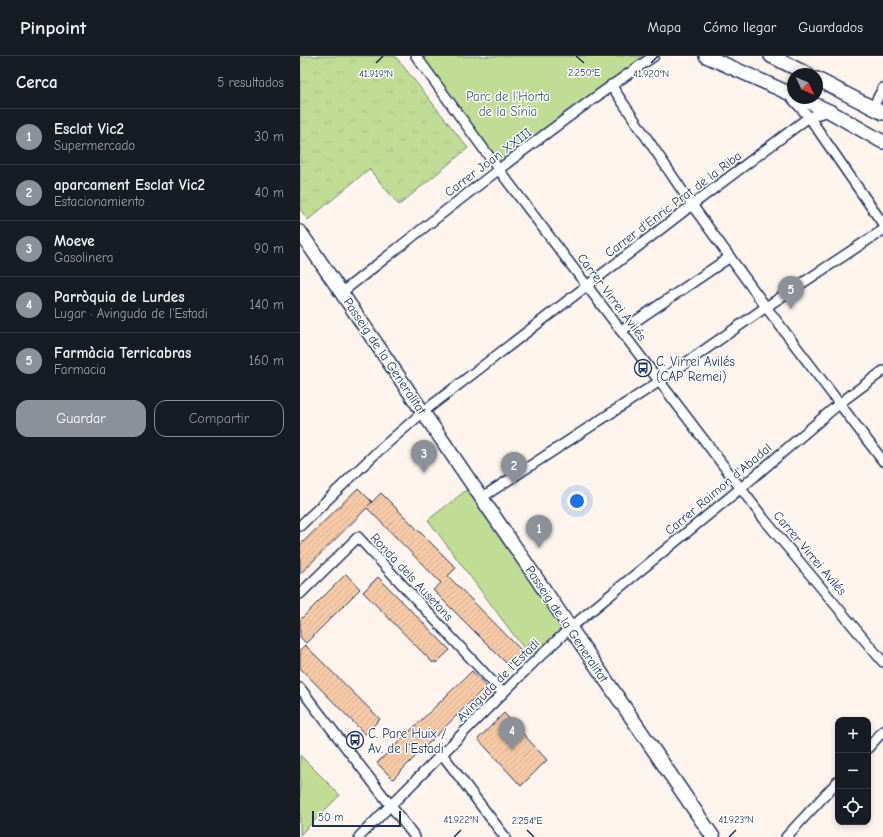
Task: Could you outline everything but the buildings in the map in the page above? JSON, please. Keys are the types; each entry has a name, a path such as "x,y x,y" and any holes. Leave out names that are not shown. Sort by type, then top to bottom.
{"street":[{"name":"Carrer Virrei Avilés","path":"416,56 498,170 764,519 883,662"},
{"name":"Carrer Joan XXIII","path":"341,293 498,170 611,85 654,56"},
{"path":"706,56 787,92"},
{"path":"771,56 796,68"},
{"path":"823,82 878,110 883,88"},
{"path":"611,85 692,205 766,307 883,461"},
{"path":"798,104 809,117 883,224"},
{"path":"813,104 829,111 883,142"},
{"name":"Carrer d'Enric Prat de la Riba","path":"300,526 376,453 423,412 809,117 829,111"},
{"path":"482,498 660,381 766,307 883,230"},
{"name":"Passeig de la Generalitat","path":"300,232 713,837"},
{"path":"621,331 730,257"},
{"name":"Carrer Raimon d'Abadal","path":"570,628 883,370"},
{"name":"Ronda dels Ausetans","path":"300,594 358,537 503,694"},
{"name":"Avinguda de l'Estadi","path":"359,837 570,628"},
{"path":"300,688 415,837"},
{"path":"871,745 883,731"},
{"path":"442,754 505,837"},
{"path":"786,837 835,784"}],"green space":[{"path":"300,56 395,56 468,148 399,205 369,169 308,220 300,209"},
{"name":"Parc de l'Horta de la Sínia","path":"416,56 654,56 499,170"},
{"path":"473,485 570,628 534,662 428,520"},
{"path":"300,755 340,795 300,835"}],"place":[{"name":"Farmàcia Terricabras","path":"791,309"},
{"name":"C. Virrei Avilés (CAP Remei)","path":"643,368"},
{"name":"Moeve","path":"424,473"},
{"name":"aparcament Esclat Vic2","path":"514,485"},
{"name":"Esclat Vic2","path":"539,548"},
{"name":"C. Pare Huix / Av. de l'Estadi","path":"355,740"},
{"name":"Parròquia de Lurdes","path":"512,750"}]}
